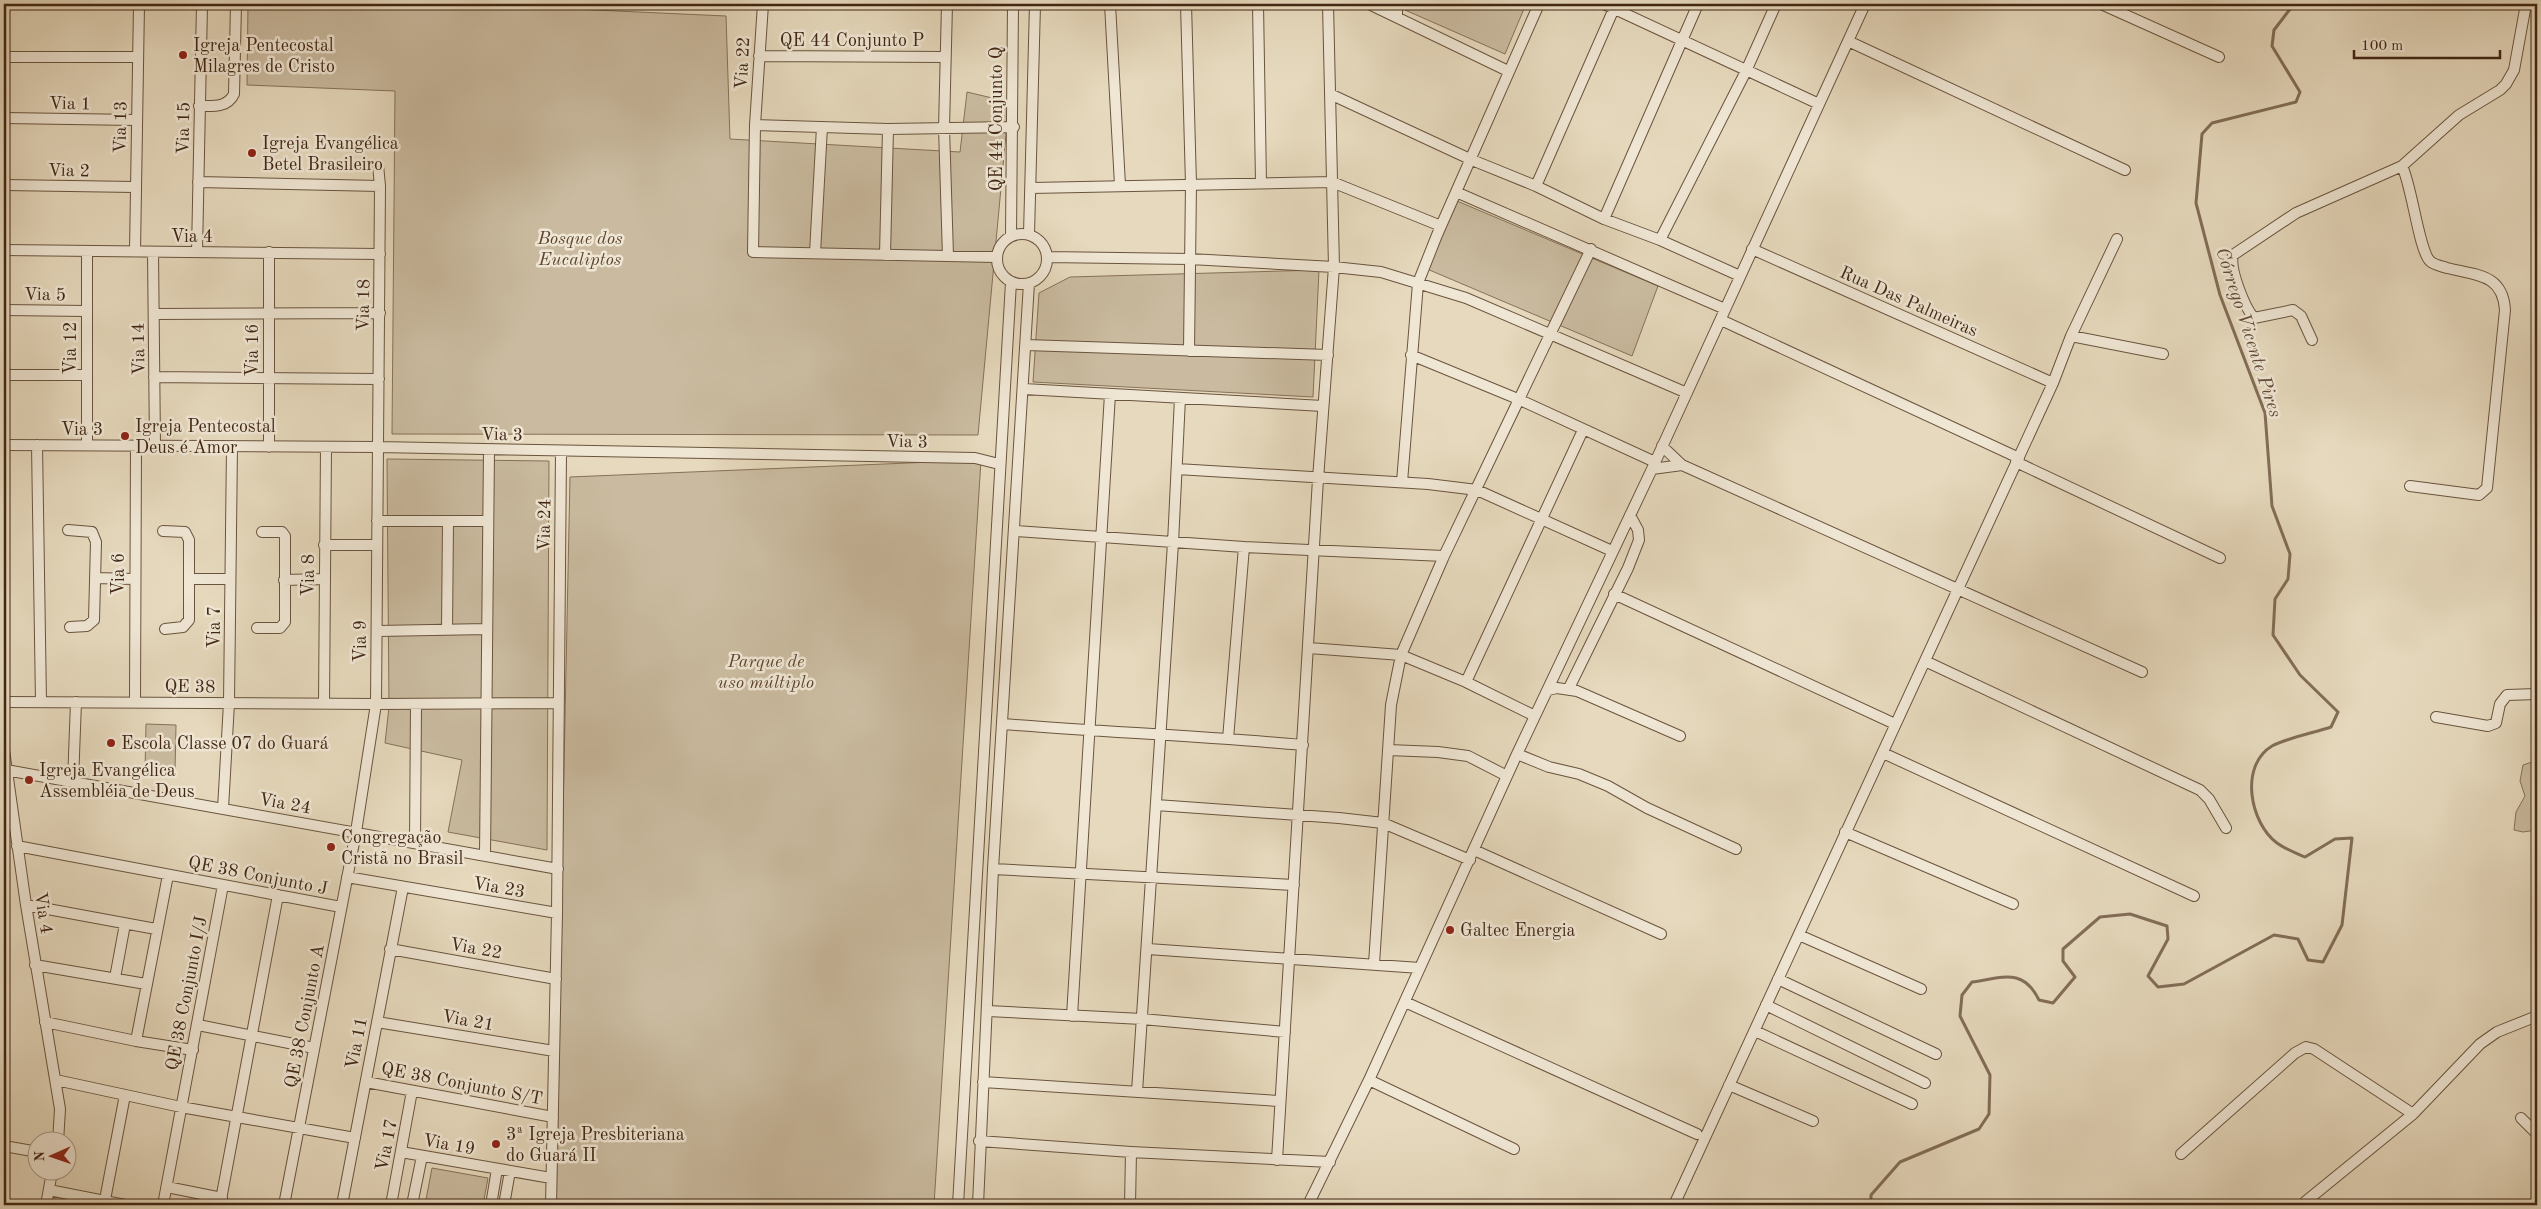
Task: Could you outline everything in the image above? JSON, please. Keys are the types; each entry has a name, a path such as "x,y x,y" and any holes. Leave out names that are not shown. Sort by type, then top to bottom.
{"street":[{"name":"Via 13","path":"135,251 139,4"},
{"name":"Via 15","path":"197,252 202,4"},
{"path":"199,106 223,105 228,103 234,94 236,4"},
{"name":"Via 22","path":"762,4 756,125 754,252 815,253"},
{"path":"947,4 944,128 948,256"},
{"name":"QE 44 Conjunto Q","path":"1011,235 1014,127 1013,4"},
{"name":"QE 44 Conjunto Q","path":"1029,234 1035,4"},
{"path":"1110,4 1120,185"},
{"path":"1186,4 1191,184 1189,351"},
{"path":"1258,4 1261,183"},
{"path":"1276,1160 1290,959 1318,479 1334,266 1328,4"},
{"path":"1369,4 1508,71"},
{"path":"1396,4 1397,16"},
{"path":"1402,482 1418,283 1441,226 1472,160 1508,71 1539,4"},
{"path":"1604,4 1615,6 1683,38 1746,71 1819,104"},
{"path":"1604,219 1698,4"},
{"path":"1660,240 1746,71 1776,4"},
{"path":"1308,1205 1330,1162 1517,754 1687,394 1865,4"},
{"path":"2100,4 2219,57"},
{"path":"2312,340 2297,312 2286,311 2254,318 2245,303 2232,266 2233,255 2296,213 2402,166 2442,128 2506,84 2516,64 2526,4"},
{"path":"1536,186 1615,6"},
{"path":"1848,41 2125,170"},
{"name":"QE 44 Conjunto P","path":"759,56 945,57"},
{"path":"4,57 138,57"},
{"path":"1330,94 1472,160 1536,186 1604,219 1660,240 1740,276"},
{"name":"Via 1","path":"4,118 136,120"},
{"path":"756,125 888,129 1014,127"},
{"path":"822,127 815,253 996,257"},
{"path":"885,255 888,129"},
{"name":"Via 18","path":"378,165 380,186 378,447"},
{"path":"2402,166 2410,186 2425,254 2434,263 2493,281 2501,289 2505,310 2487,488 2479,495 2410,486"},
{"path":"198,182 380,186"},
{"path":"1031,188 1332,182 1441,226"},
{"name":"Via 2","path":"4,185 135,187"},
{"path":"1456,192 1592,249 1726,309"},
{"path":"1029,234 1041,242 1047,257 1042,274 1029,283 1011,282 1000,272 996,257 1000,246 1011,235 1029,234"},
{"path":"1674,1205 2053,383 2071,336 2117,239"},
{"path":"1374,964 1391,705 1400,655 1518,399 1552,334 1592,249"},
{"name":"Rua Das Palmeiras","path":"1752,249 2053,383"},
{"name":"Via 4","path":"4,250 380,254"},
{"name":"Via 12","path":"87,252 87,445"},
{"name":"Via 14","path":"153,252 155,446"},
{"name":"Via 16","path":"269,252 269,447"},
{"path":"1047,257 1190,259 1334,266 1382,272 1466,298 1687,394"},
{"path":"958,1205 958,1177 1011,282"},
{"path":"978,1205 979,1141 988,1011 993,869 1003,724 1007,628 1024,389 1029,283"},
{"name":"Via 5","path":"4,310 87,311"},
{"path":"154,314 380,313"},
{"path":"1721,320 2220,558"},
{"path":"2071,336 2164,354"},
{"path":"1026,345 1328,354"},
{"path":"1411,355 1518,399 1653,466 1682,465"},
{"path":"4,375 87,375"},
{"path":"154,377 379,379"},
{"path":"1024,389 1323,406"},
{"path":"1072,1016 1110,394"},
{"path":"1137,1092 1148,949 1180,398"},
{"path":"1466,682 1583,430"},
{"name":"Via 3","path":"4,445 378,447 562,452 975,458 999,464"},
{"path":"37,445 41,702"},
{"name":"Via 6","path":"134,702 136,446"},
{"name":"Via 7","path":"223,809 229,703 232,446"},
{"path":"1662,446 1682,465 2142,672"},
{"name":"Via 8","path":"324,704 326,447"},
{"name":"Via 9","path":"356,832 376,704 378,447"},
{"path":"485,856 489,450"},
{"name":"Via 24","path":"551,1205 558,869 562,452"},
{"path":"1177,469 1318,479 1402,482 1476,490 1612,551"},
{"path":"1569,688 1639,540 1638,530 1630,515"},
{"path":"447,630 448,521"},
{"path":"377,522 488,521"},
{"path":"68,530 88,530 94,534 94,620 87,626 70,627"},
{"path":"163,531 181,531 187,534 190,614 187,623 183,627 165,629"},
{"path":"1014,531 1244,547 1444,556"},
{"path":"257,628 278,628 284,625 284,534 262,532"},
{"path":"324,545 376,545"},
{"path":"1228,738 1244,547"},
{"path":"94,578 134,579"},
{"path":"189,579 230,579"},
{"path":"284,580 324,579"},
{"path":"1614,594 1895,724"},
{"path":"992,614 1009,615"},
{"path":"991,627 1007,628"},
{"path":"377,631 487,629"},
{"path":"1309,648 1400,655 1466,682 1535,716"},
{"path":"1925,661 2200,790 2209,799 2226,828"},
{"path":"1548,690 1569,688 1680,736"},
{"path":"2436,717 2488,726 2496,722 2500,704 2507,695 2537,694"},
{"name":"QE 38","path":"4,702 559,703"},
{"path":"73,782 76,702"},
{"path":"415,843 416,704"},
{"path":"1003,724 1089,731 1160,733 1303,745"},
{"name":"Via 4","path":"4,750 35,965 56,1080 61,1122 60,1132"},
{"path":"1388,750 1438,752 1468,756 1507,776"},
{"path":"1883,753 2194,896"},
{"path":"1517,754 1549,767 1579,774 1608,786 1647,808 1736,849"},
{"name":"Via 24","path":"6,770 558,869"},
{"path":"1156,805 1383,823 1472,855 1661,934"},
{"name":"QE 38 Conjunto A","path":"284,1205 356,832"},
{"path":"1845,832 2014,904"},
{"name":"QE 38 Conjunto J","path":"17,846 341,908"},
{"path":"993,869 1082,872 1152,878 1294,885"},
{"name":"QE 38 Conjunto J","path":"136,1041 156,929 168,875"},
{"name":"Via 23","path":"347,877 557,913"},
{"name":"QE 38 Conjunto I/J","path":"163,1205 223,885"},
{"name":"Via 11","path":"342,1205 403,887"},
{"path":"166,1187 221,1202 278,896"},
{"path":"26,905 156,929"},
{"path":"115,978 125,924"},
{"path":"1798,935 1921,989"},
{"name":"Via 22","path":"390,949 556,979"},
{"path":"1148,949 1420,968"},
{"path":"35,965 146,984"},
{"path":"1778,980 1936,1054"},
{"path":"1404,1002 1697,1134"},
{"path":"1766,1005 1925,1083"},
{"path":"988,1011 1142,1019 1285,1032"},
{"path":"2305,1202 2413,1114 2480,1044 2497,1032 2537,1016"},
{"path":"44,1022 136,1041 193,1050"},
{"name":"Via 21","path":"377,1022 554,1051"},
{"path":"198,1024 314,1048"},
{"path":"1754,1031 1912,1104"},
{"path":"2181,1154 2295,1053 2306,1047 2314,1049 2413,1114"},
{"path":"56,1080 181,1107 355,1138"},
{"path":"1368,1080 1514,1149"},
{"name":"QE 38 Conjunto S/T","path":"366,1082 553,1117"},
{"path":"982,1082 1279,1100"},
{"path":"1729,1085 1812,1121"},
{"name":"Via 17","path":"391,1205 412,1091"},
{"path":"104,1203 124,1094"},
{"path":"2521,1118 2537,1134"},
{"path":"979,1141 1131,1152 1330,1162"},
{"path":"4,1146 28,1150"},
{"name":"Via 19","path":"401,1152 551,1178"},
{"path":"1130,1205 1131,1152"},
{"path":"412,1205 422,1156"},
{"path":"491,1205 497,1169"},
{"path":"504,1205 510,1171"},
{"path":"46,1205 50,1182"},
{"path":"49,1190 104,1203 126,1205"}],"green space":[{"name":"Bosque dos Eucaliptos","path":"248,4 551,4 551,8 726,16 730,139 960,152 967,92 1009,102 978,435 392,434 395,91 247,85"},
{"path":"1405,4 1526,4 1505,54 1405,10"},
{"path":"1457,201 1658,286 1632,356 1427,269"},
{"path":"1319,270 1313,397 1033,382 1039,293 1070,277"},
{"path":"387,459 549,461 547,850 448,832 462,760 385,743 389,707"},
{"name":"Parque de uso múltiplo","path":"981,460 934,1205 555,1205 570,477"},
{"path":"146,724 176,725 175,772 145,771"},
{"path":"2532,762 2537,764 2537,830 2523,832 2514,830 2516,812 2525,796 2520,781 2523,765"},
{"path":"432,1168 488,1178 483,1205 425,1205"}],"waterway":[{"name":"Córrego Vicente Pires","path":"1871,1205 1871,1195 1900,1162 1979,1129 1989,1114 1990,1075 1960,1016 1962,995 1972,982 2002,977 2019,979 2033,990 2039,1000 2053,1003 2075,977 2063,961 2063,949 2100,917 2130,914 2167,926 2168,939 2148,976 2158,987 2184,984 2274,935 2298,939 2308,960 2323,962 2342,925 2352,838 2335,839 2305,857 2277,843 2260,822 2255,809 2252,780 2255,767 2262,755 2278,743 2331,727 2338,712 2300,675 2273,635 2275,599 2288,579 2290,554 2272,506 2265,413 2220,295 2196,203 2202,134 2212,123 2296,102 2300,92 2272,46 2274,30 2294,4"}],"place":[{"name":"Igreja Pentecostal Milagres de Cristo","path":"183,55"},
{"name":"Igreja Evangélica Betel Brasileiro","path":"252,153"},
{"name":"Igreja Pentecostal Deus é Amor","path":"125,436"},
{"name":"Escola Classe 07 do Guará","path":"111,743"},
{"name":"Igreja Evangélica Assembléia de Deus","path":"29,780"},
{"name":"Congregação Cristã no Brasil","path":"331,847"},
{"name":"Galtec Energia","path":"1450,930"},
{"name":"3ª Igreja Presbiteriana do Guará II","path":"496,1144"}]}
